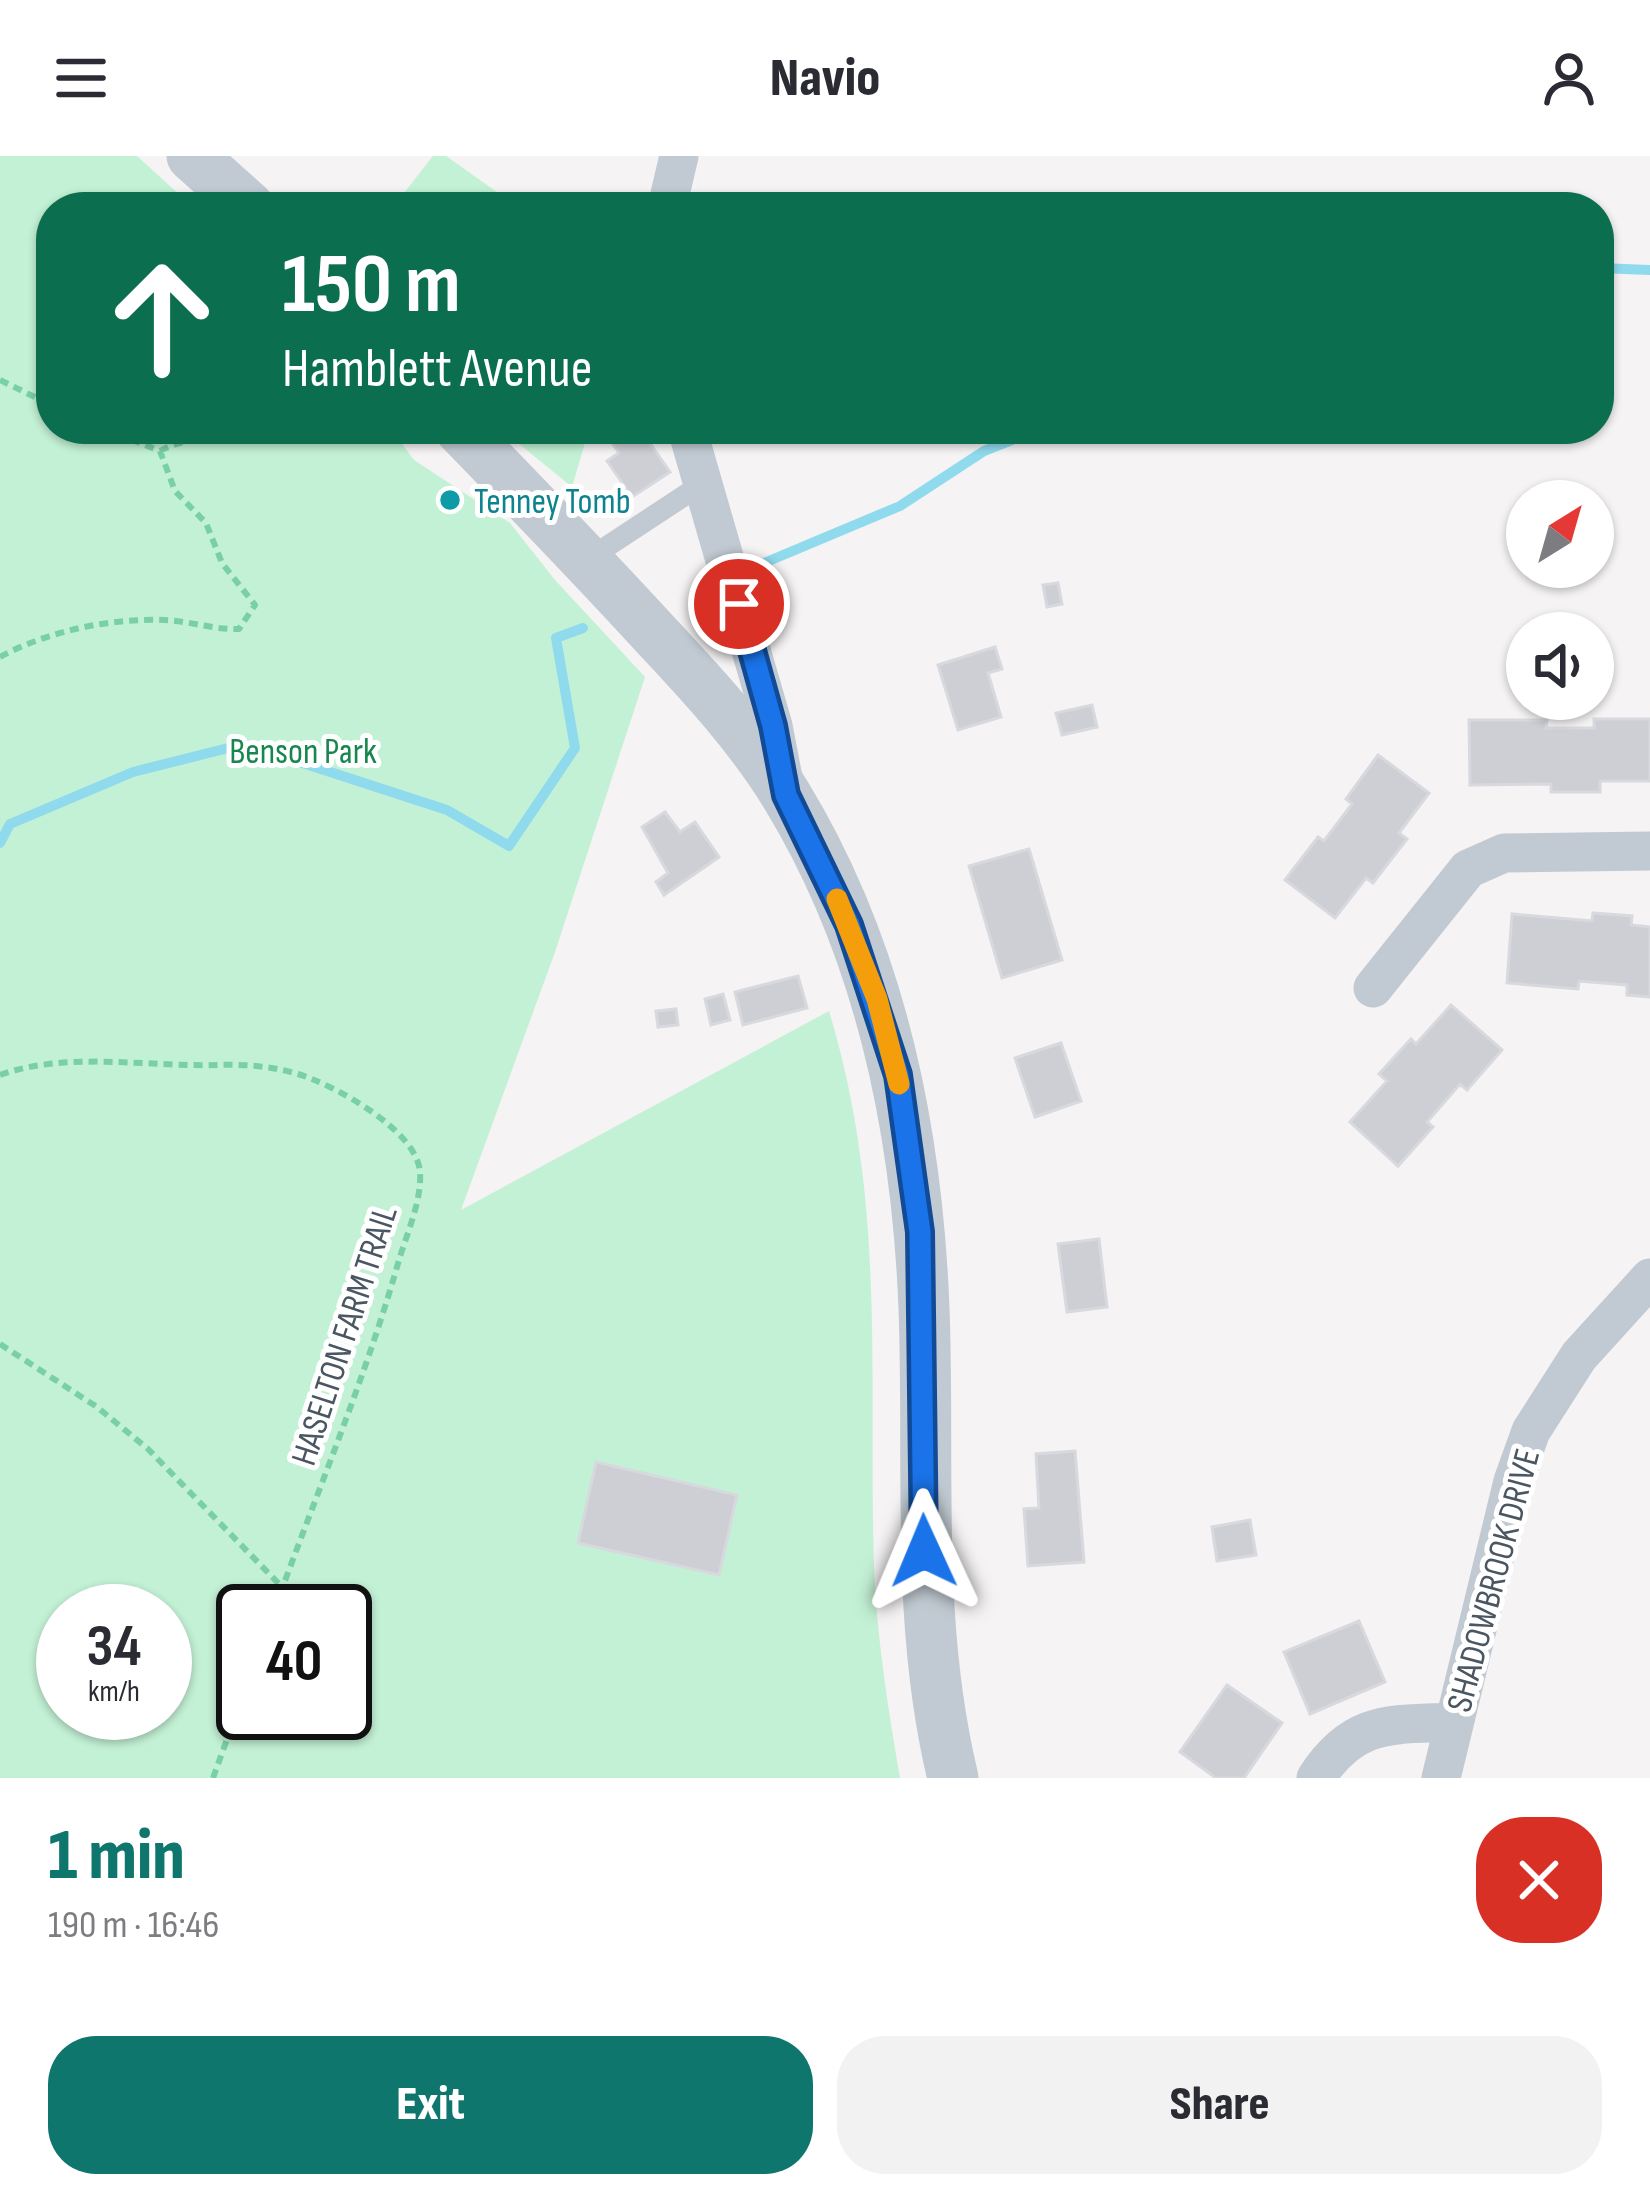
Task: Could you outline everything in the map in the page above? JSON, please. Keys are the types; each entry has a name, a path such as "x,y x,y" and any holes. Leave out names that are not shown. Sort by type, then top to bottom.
{"street":[{"path":"192,156 233,192"},
{"path":"242,156 251,192"},
{"path":"671,192 679,156"},
{"path":"475,444 587,560 730,720 786,795 849,925 877,999 912,1153 924,1312 925,1591 932,1671 953,1778"},
{"path":"692,444 773,726 786,795"},
{"path":"1373,988 1468,869 1486,860 1504,853 1650,851"},
{"name":"SHADOWBROOK DRIVE","path":"1441,1778 1514,1481 1531,1431 1579,1356 1650,1278"},
{"path":"1316,1778 1338,1748 1360,1732 1384,1725 1454,1722"}],"lane":[{"path":"587,560 705,482"}],"path":[{"path":"0,380 36,398"},
{"path":"0,656 62,632 110,624 163,620 227,629 239,628 249,619 255,605 222,563 206,523 175,491 160,451 142,444"},
{"path":"160,451 172,444"},
{"name":"HASELTON FARM TRAIL","path":"0,1075 27,1065 248,1064 299,1074 321,1084 401,1132 410,1143 421,1172 411,1220 352,1405 284,1584"},
{"path":"0,1344 97,1407 148,1449 278,1584"},
{"path":"213,1778 227,1740"}],"green space":[{"name":"Benson Park","path":"0,156 137,156 177,192 36,192 36,444 402,444 414,460 510,523 555,580 645,677 555,952 461,1210 829,1011 860,1151 867,1220 875,1595 900,1778 0,1778"},
{"path":"433,156 446,156 497,192 405,192"},
{"path":"519,444 585,444 572,487"}],"building":[{"path":"613,444 650,444 670,472 632,497 607,461 619,453"},
{"path":"1058,583 1062,604 1047,607 1043,585"},
{"path":"995,647 1002,669 988,673 1001,717 958,730 938,665"},
{"path":"1092,705 1097,727 1062,735 1056,713"},
{"path":"1650,719 1650,781 1600,781 1600,792 1551,792 1551,784 1470,785 1469,720 1547,720 1546,728 1594,728 1594,720"},
{"path":"1378,755 1429,793 1399,833 1407,839 1373,883 1366,878 1335,918 1285,880 1318,837 1324,841 1352,804 1346,799"},
{"path":"665,812 680,832 695,822 719,857 664,895 656,882 668,873 642,827"},
{"path":"1029,849 1062,960 1002,978 969,866"},
{"path":"1593,913 1632,916 1631,925 1650,927 1650,997 1627,995 1627,985 1579,981 1578,989 1507,983 1512,914 1592,921"},
{"path":"798,976 807,1008 743,1025 735,992"},
{"path":"723,994 730,1020 711,1025 705,999"},
{"path":"1451,1005 1502,1050 1467,1090 1460,1084 1427,1122 1433,1127 1398,1166 1350,1122 1387,1081 1379,1074 1411,1039 1416,1044"},
{"path":"676,1009 678,1025 658,1027 656,1011"},
{"path":"1061,1043 1081,1101 1035,1117 1015,1058"},
{"path":"1099,1239 1107,1307 1067,1312 1058,1244"},
{"path":"1075,1451 1084,1562 1028,1566 1024,1509 1039,1508 1036,1454"},
{"path":"596,1462 737,1495 719,1575 578,1543"},
{"path":"1250,1520 1256,1555 1217,1561 1212,1527"},
{"path":"1359,1621 1385,1682 1310,1714 1284,1652"},
{"path":"1227,1685 1282,1723 1244,1778 1216,1778 1180,1752"}],"waterway":[{"path":"1614,269 1650,270"},
{"path":"764,563 900,506 1002,444"},
{"path":"0,843 10,824 133,772 244,744 447,810 509,846 575,748 556,638 583,628"}],"slow traffic":[{"path":"837,899 877,999 899,1084"}],"place":[{"name":"Tenney Tomb","path":"450,500"}],"route":[{"path":"739,604 773,726 786,795 849,925 877,999 898,1075 920,1232 924,1551"}]}
